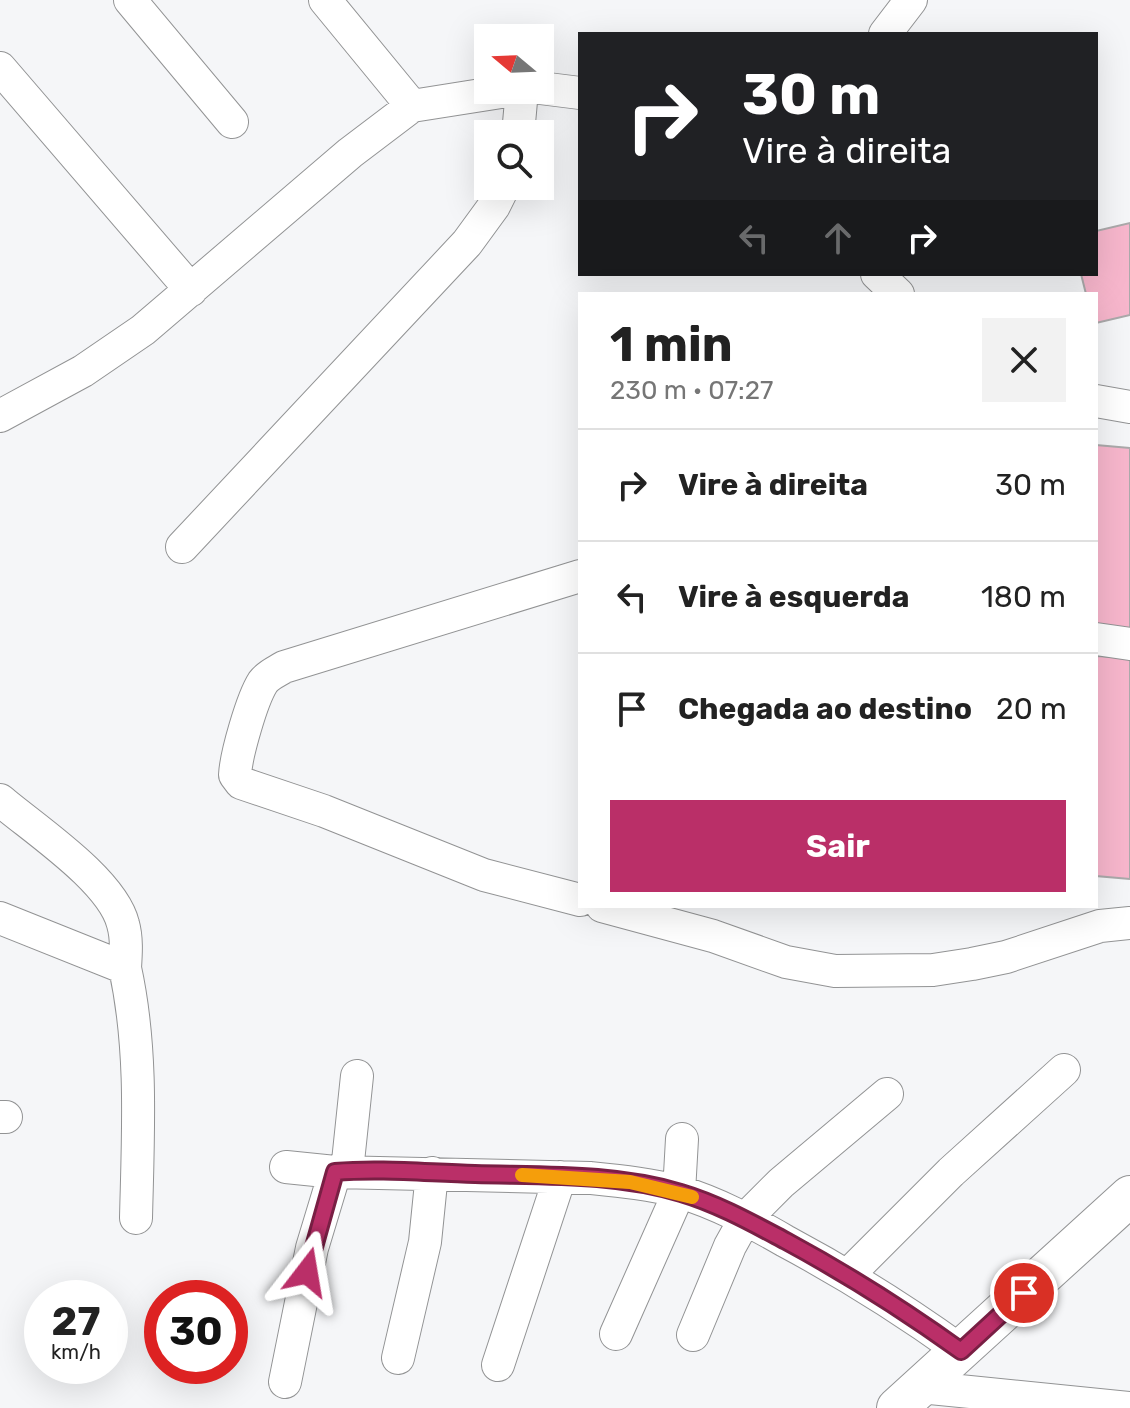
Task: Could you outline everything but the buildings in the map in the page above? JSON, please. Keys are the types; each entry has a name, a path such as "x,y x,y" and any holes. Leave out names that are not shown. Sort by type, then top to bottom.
{"main road":[{"path":"908,1398 1130,1196"}],"street":[{"path":"130,0 232,122"},
{"path":"325,0 412,106"},
{"path":"887,32 911,0"},
{"path":"0,68 191,290"},
{"path":"554,90 578,93"},
{"path":"0,416 83,371 143,330 338,162 412,106 474,96"},
{"path":"182,547 467,243 497,200"},
{"path":"879,276 896,292"},
{"path":"1098,401 1130,407"},
{"path":"578,577 284,667 264,682 254,702 235,775 241,783 324,811 484,875 578,899"},
{"path":"1098,639 1130,644"},
{"path":"0,800 102,887 123,922 125,968 138,1057 136,1218"},
{"path":"609,908 713,936 786,962 835,971 933,970 972,964 1006,957 1100,926 1130,923"},
{"path":"0,918 125,968"},
{"path":"848,1275 951,1172 1064,1070"},
{"path":"285,1382 312,1248 341,1172 357,1076"},
{"path":"693,1335 730,1246 745,1219 781,1183 887,1094"},
{"path":"616,1334 679,1192 682,1139"},
{"path":"286,1167 341,1172 560,1177 630,1182 679,1192 745,1219 848,1275 961,1351"},
{"path":"398,1358 425,1242 432,1173"},
{"path":"498,1365 560,1177"},
{"path":"908,1398 1130,1408"}],"slow traffic":[{"path":"522,1175 630,1182 692,1197"}],"route":[{"path":"307,1272 335,1172 496,1175 630,1182 679,1192 704,1201 745,1219 848,1275 961,1351 1024,1293"}]}
